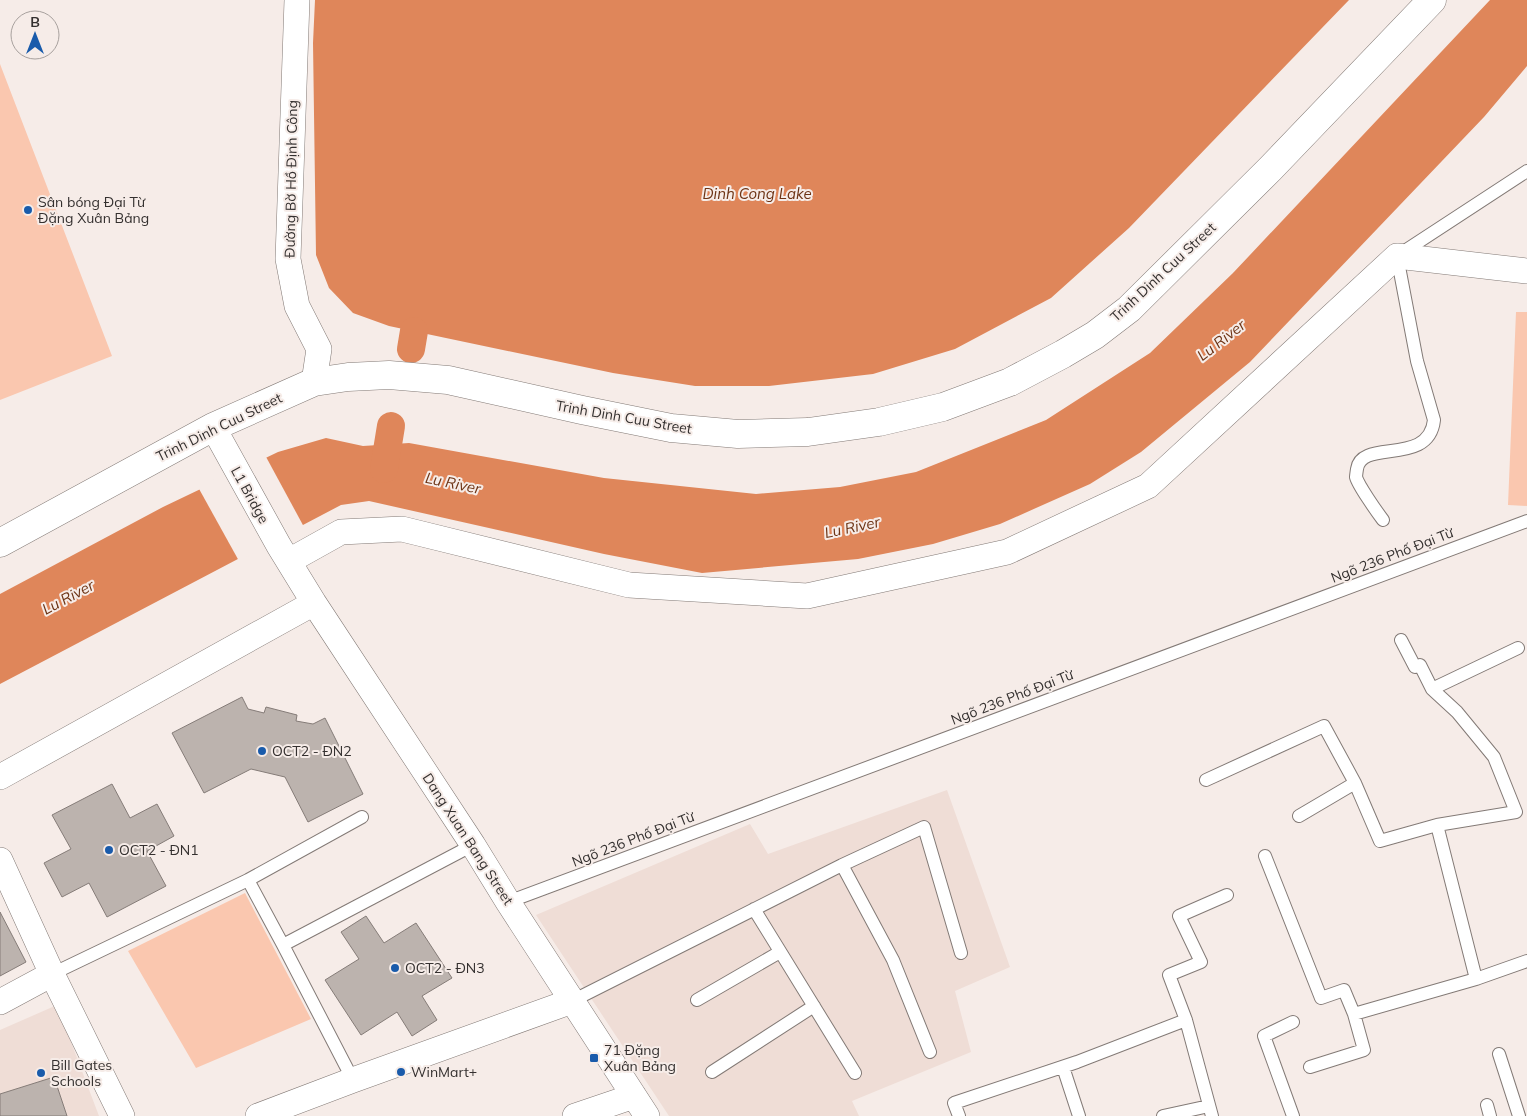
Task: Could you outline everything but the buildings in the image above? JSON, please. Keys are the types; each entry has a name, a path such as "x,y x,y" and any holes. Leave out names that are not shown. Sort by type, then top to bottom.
{"main road":[{"name":"Trinh Dinh Cuu Street","path":"0,543 218,436 314,382 389,375 448,380 671,428 738,434 808,432 879,422 943,407 1010,382 1095,335 1129,308 1270,169 1432,0"}],"street":[{"name":"Đường Bờ Hồ Định Công","path":"297,0 288,259 298,306 319,349 314,382"},
{"path":"284,554 341,532 402,529 629,585 807,596 1007,552 1148,486 1397,256 1527,272"},
{"name":"L1 Bridge","path":"218,436 284,554"},
{"name":"Dang Xuan Bang Street","path":"284,554 640,1106"},
{"path":"0,777 314,603"},
{"path":"0,860 52,974 122,1116"},
{"path":"0,1002 52,974"},
{"path":"258,1116 572,1001"},
{"path":"575,1116 640,1106"}],"lane":[{"path":"1383,520 1356,476 1361,459 1368,455 1408,449 1424,440 1433,429 1434,420 1417,361 1397,256 1527,170"},
{"name":"Ngõ 236 Phố Đại Từ","path":"508,902 1527,521"},
{"path":"1206,780 1324,726 1355,783 1380,841 1437,825 1516,812 1494,757 1457,712 1432,689 1420,665 1415,667 1401,640"},
{"path":"1432,689 1518,648"},
{"path":"1299,816 1355,783"},
{"path":"52,974 248,880 362,816"},
{"path":"1437,825 1476,979"},
{"path":"572,1001 842,865 924,827 961,953"},
{"path":"283,945 473,845"},
{"path":"1265,856 1321,998 1344,990 1354,1014 1364,1050 1310,1067"},
{"path":"842,865 893,960 930,1052"},
{"path":"248,880 353,1080"},
{"path":"1163,1116 1211,1111 1186,1020 1169,975 1201,962 1178,916 1227,895"},
{"path":"754,910 855,1073"},
{"path":"696,1000 780,952"},
{"path":"1354,1014 1476,979 1527,961"},
{"path":"712,1072 814,1006"},
{"path":"959,1116 954,1103 1063,1067 1186,1020"},
{"path":"1293,1022 1264,1036 1293,1116"},
{"path":"1499,1054 1519,1116"},
{"path":"1063,1067 1079,1116"}],"shaded area":[{"name":"Sân bóng Đại Từ Đặng Xuân Bảng","path":"0,64 112,356 0,400"},
{"path":"1516,312 1527,312 1527,506 1508,505"},
{"path":"947,790 1010,967 955,991 971,1052 852,1101 859,1116 669,1116 536,915 750,824 768,854"},
{"path":"245,893 311,1019 196,1068 128,951"},
{"name":"Bill Gates Schools","path":"57,1005 99,1116 0,1116 0,1030"}],"water":[{"name":"Dinh Cong Lake","path":"315,0 1349,0 1129,228 1051,298 955,349 873,374 769,386 695,386 613,373 389,326 353,313 329,288 316,255 313,43"},
{"name":"Lu River","path":"1490,0 1527,0 1527,66 1484,117 1250,362 1141,452 1090,484 1000,524 933,544 858,559 702,573 604,554 369,501 341,505 0,684 0,594 163,507 278,452 326,438 363,446 409,443 604,478 756,494 840,487 916,472 1046,420 1150,353 1233,273"}],"pier":[{"path":"265,455 304,527 239,561 198,487"}],"waterway":[{"path":"411,349 414,331"},
{"path":"384,469 391,426"}],"place":[{"name":"Sân bóng Đại Từ Đặng Xuân Bảng","path":"28,210"},
{"name":"OCT2 - ĐN2","path":"262,751"},
{"name":"OCT2 - ĐN1","path":"109,850"},
{"name":"OCT2 - ĐN3","path":"395,968"},
{"name":"71 Đặng Xuân Bảng","path":"594,1058"},
{"name":"WinMart+","path":"401,1072"},
{"name":"Bill Gates Schools","path":"41,1073"}]}
